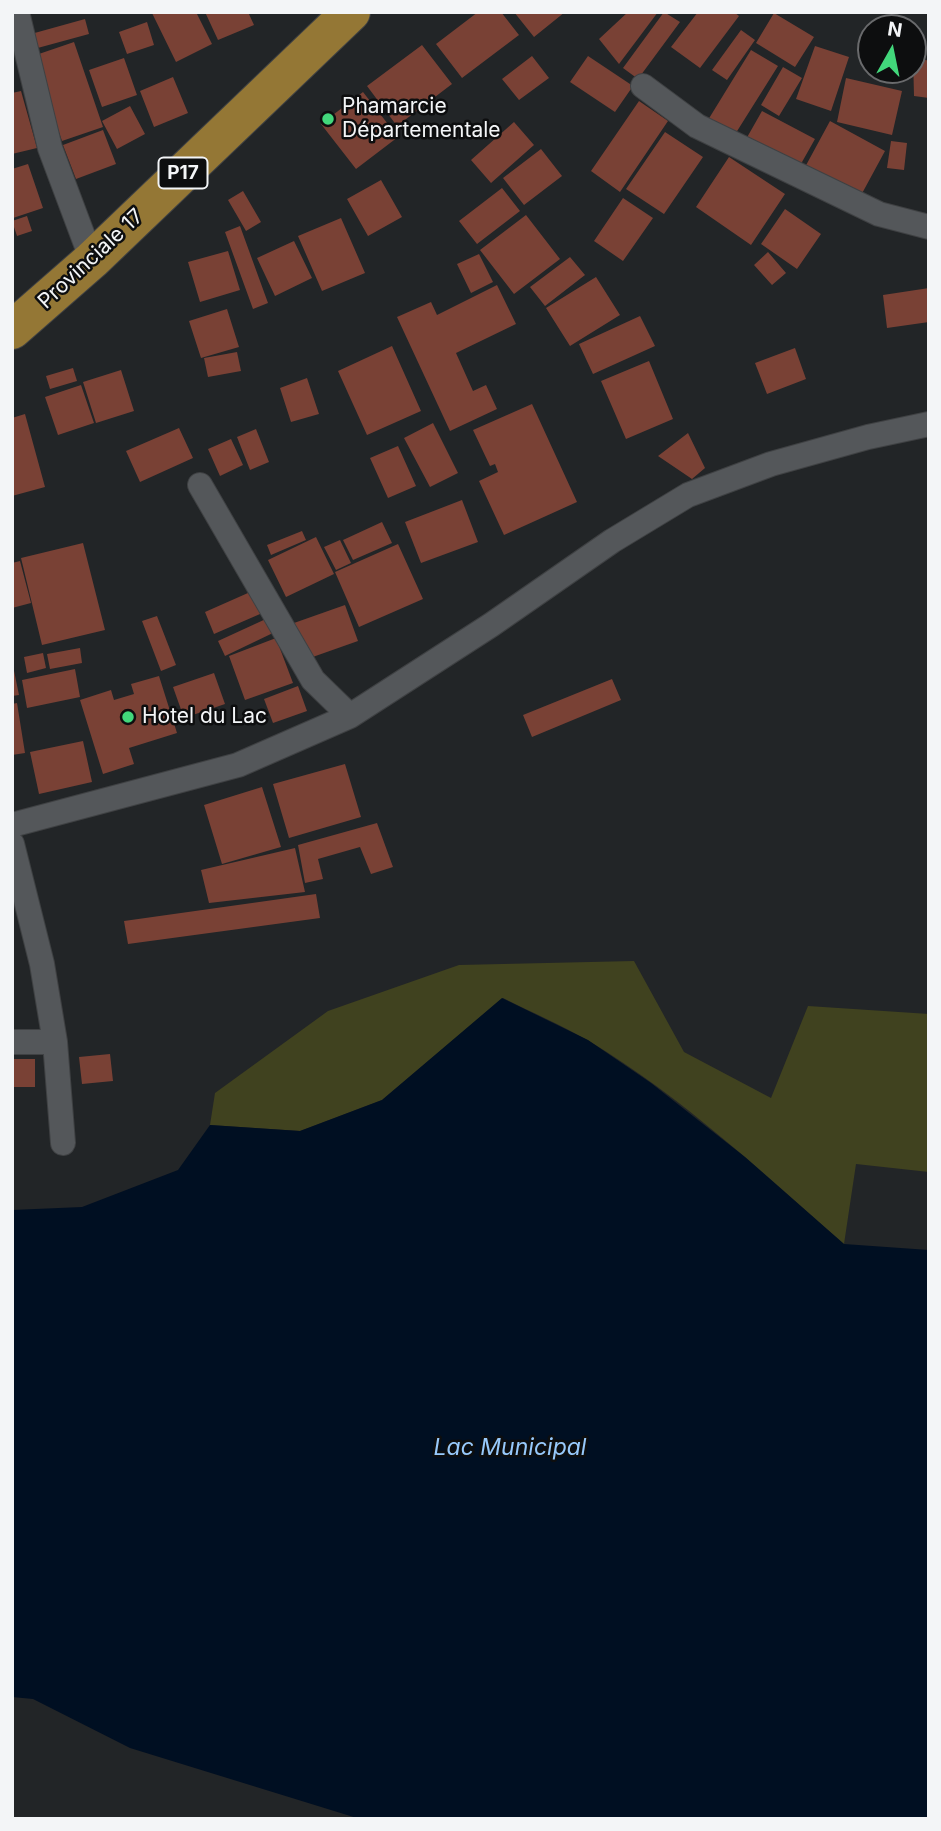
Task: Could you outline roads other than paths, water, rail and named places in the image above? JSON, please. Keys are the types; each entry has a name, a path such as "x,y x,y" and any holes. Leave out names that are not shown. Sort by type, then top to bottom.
{"main road":[{"name":"Provinciale 17","path":"12,330 92,260 351,12"}],"street":[{"path":"17,12 50,148 92,260"},
{"path":"643,86 697,126 879,214 929,227"},
{"path":"12,825 238,765 350,716 491,625 612,541 688,495 771,464 868,437 929,424"},
{"path":"200,485 313,680 350,716"},
{"path":"12,844 42,964 55,1042 63,1143"},
{"path":"12,1042 55,1042"}],"water":[{"name":"Lac Municipal","path":"502,998 588,1040 651,1083 745,1157 844,1244 929,1250 929,1819 360,1819 130,1748 33,1699 12,1697 12,1210 82,1207 178,1170 210,1125 300,1131 382,1100"}],"place":[{"name":"Phamarcie Départementale","path":"328,119"},
{"name":"Hotel du Lac","path":"128,717"}]}
